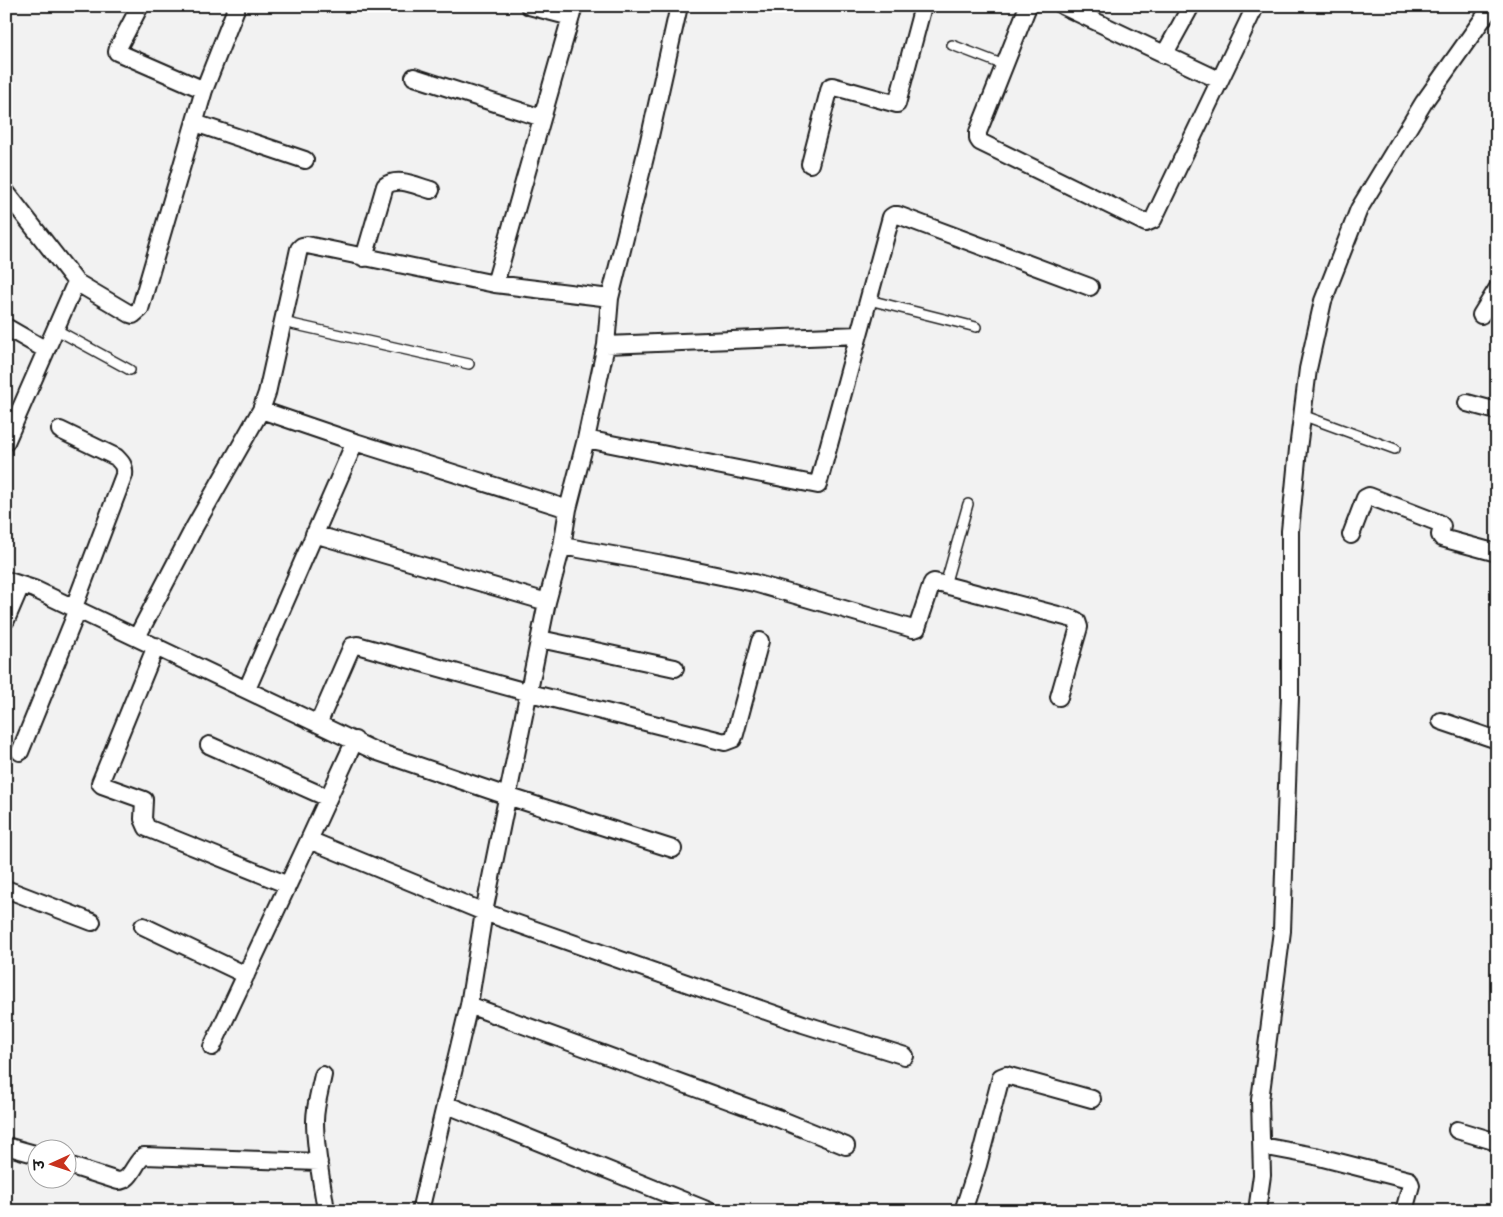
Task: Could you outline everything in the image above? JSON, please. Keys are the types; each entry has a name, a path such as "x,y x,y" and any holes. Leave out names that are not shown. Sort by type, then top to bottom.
{"street":[{"path":"140,6 117,52 204,90"},
{"path":"6,192 76,282 130,314 137,313 204,90 237,6"},
{"path":"495,284 572,11 530,6"},
{"path":"420,1211 468,1006 484,912 547,602 562,546 568,509 586,439 606,345 610,298 648,145 679,6"},
{"path":"810,164 830,87 897,104 923,6"},
{"path":"1028,6 978,132 978,139 980,142 1146,223 1153,220 1254,10"},
{"path":"1063,6 1219,80"},
{"path":"1164,55 1192,6"},
{"path":"1257,1211 1262,1175 1260,1100 1282,932 1290,698 1290,532 1308,369 1323,301 1359,209 1424,102 1493,10"},
{"path":"414,77 542,118"},
{"path":"195,123 305,160"},
{"path":"364,258 385,186 391,182 398,181 431,190"},
{"path":"586,439 818,486 891,217 894,215 1090,287"},
{"path":"137,637 195,526 261,410 267,393 302,246 495,284 610,298"},
{"path":"6,442 12,411 46,350 76,282"},
{"path":"1481,315 1497,289"},
{"path":"6,327 46,350"},
{"path":"606,345 859,335"},
{"path":"1467,403 1497,411"},
{"path":"261,410 355,442 568,509"},
{"path":"20,752 76,608 124,475 122,462 116,457 60,430"},
{"path":"247,689 355,442"},
{"path":"1351,535 1365,498 1369,496 1439,523 1442,526 1440,534 1442,538 1497,553"},
{"path":"314,534 547,602"},
{"path":"562,546 754,583 913,629 917,628 919,624 932,583 934,582 1077,621 1079,627 1059,697"},
{"path":"6,620 14,582 76,608 375,751 507,796 673,849"},
{"path":"540,638 675,668"},
{"path":"318,724 354,645 530,693 725,742 733,740 760,641"},
{"path":"156,646 100,783 144,800 143,819 147,828 288,885"},
{"path":"1441,721 1497,740"},
{"path":"212,1047 355,740"},
{"path":"209,745 328,798"},
{"path":"309,840 484,912 803,1024 905,1056"},
{"path":"6,889 92,922"},
{"path":"143,926 246,975"},
{"path":"468,1006 777,1118 846,1146"},
{"path":"323,1075 316,1116 319,1162 326,1211"},
{"path":"963,1211 978,1165 1001,1077 1006,1075 1092,1099"},
{"path":"445,1104 709,1211"},
{"path":"1457,1130 1497,1142"},
{"path":"6,1146 28,1152"},
{"path":"1262,1146 1315,1156 1409,1180 1411,1184 1404,1211"},
{"path":"78,1168 123,1181 144,1156 319,1162"}],"lane":[{"path":"952,45 1004,66"},
{"path":"868,300 976,327"},
{"path":"283,322 469,364"},
{"path":"55,329 130,370"},
{"path":"1302,415 1395,449"},
{"path":"945,585 968,504"}]}
